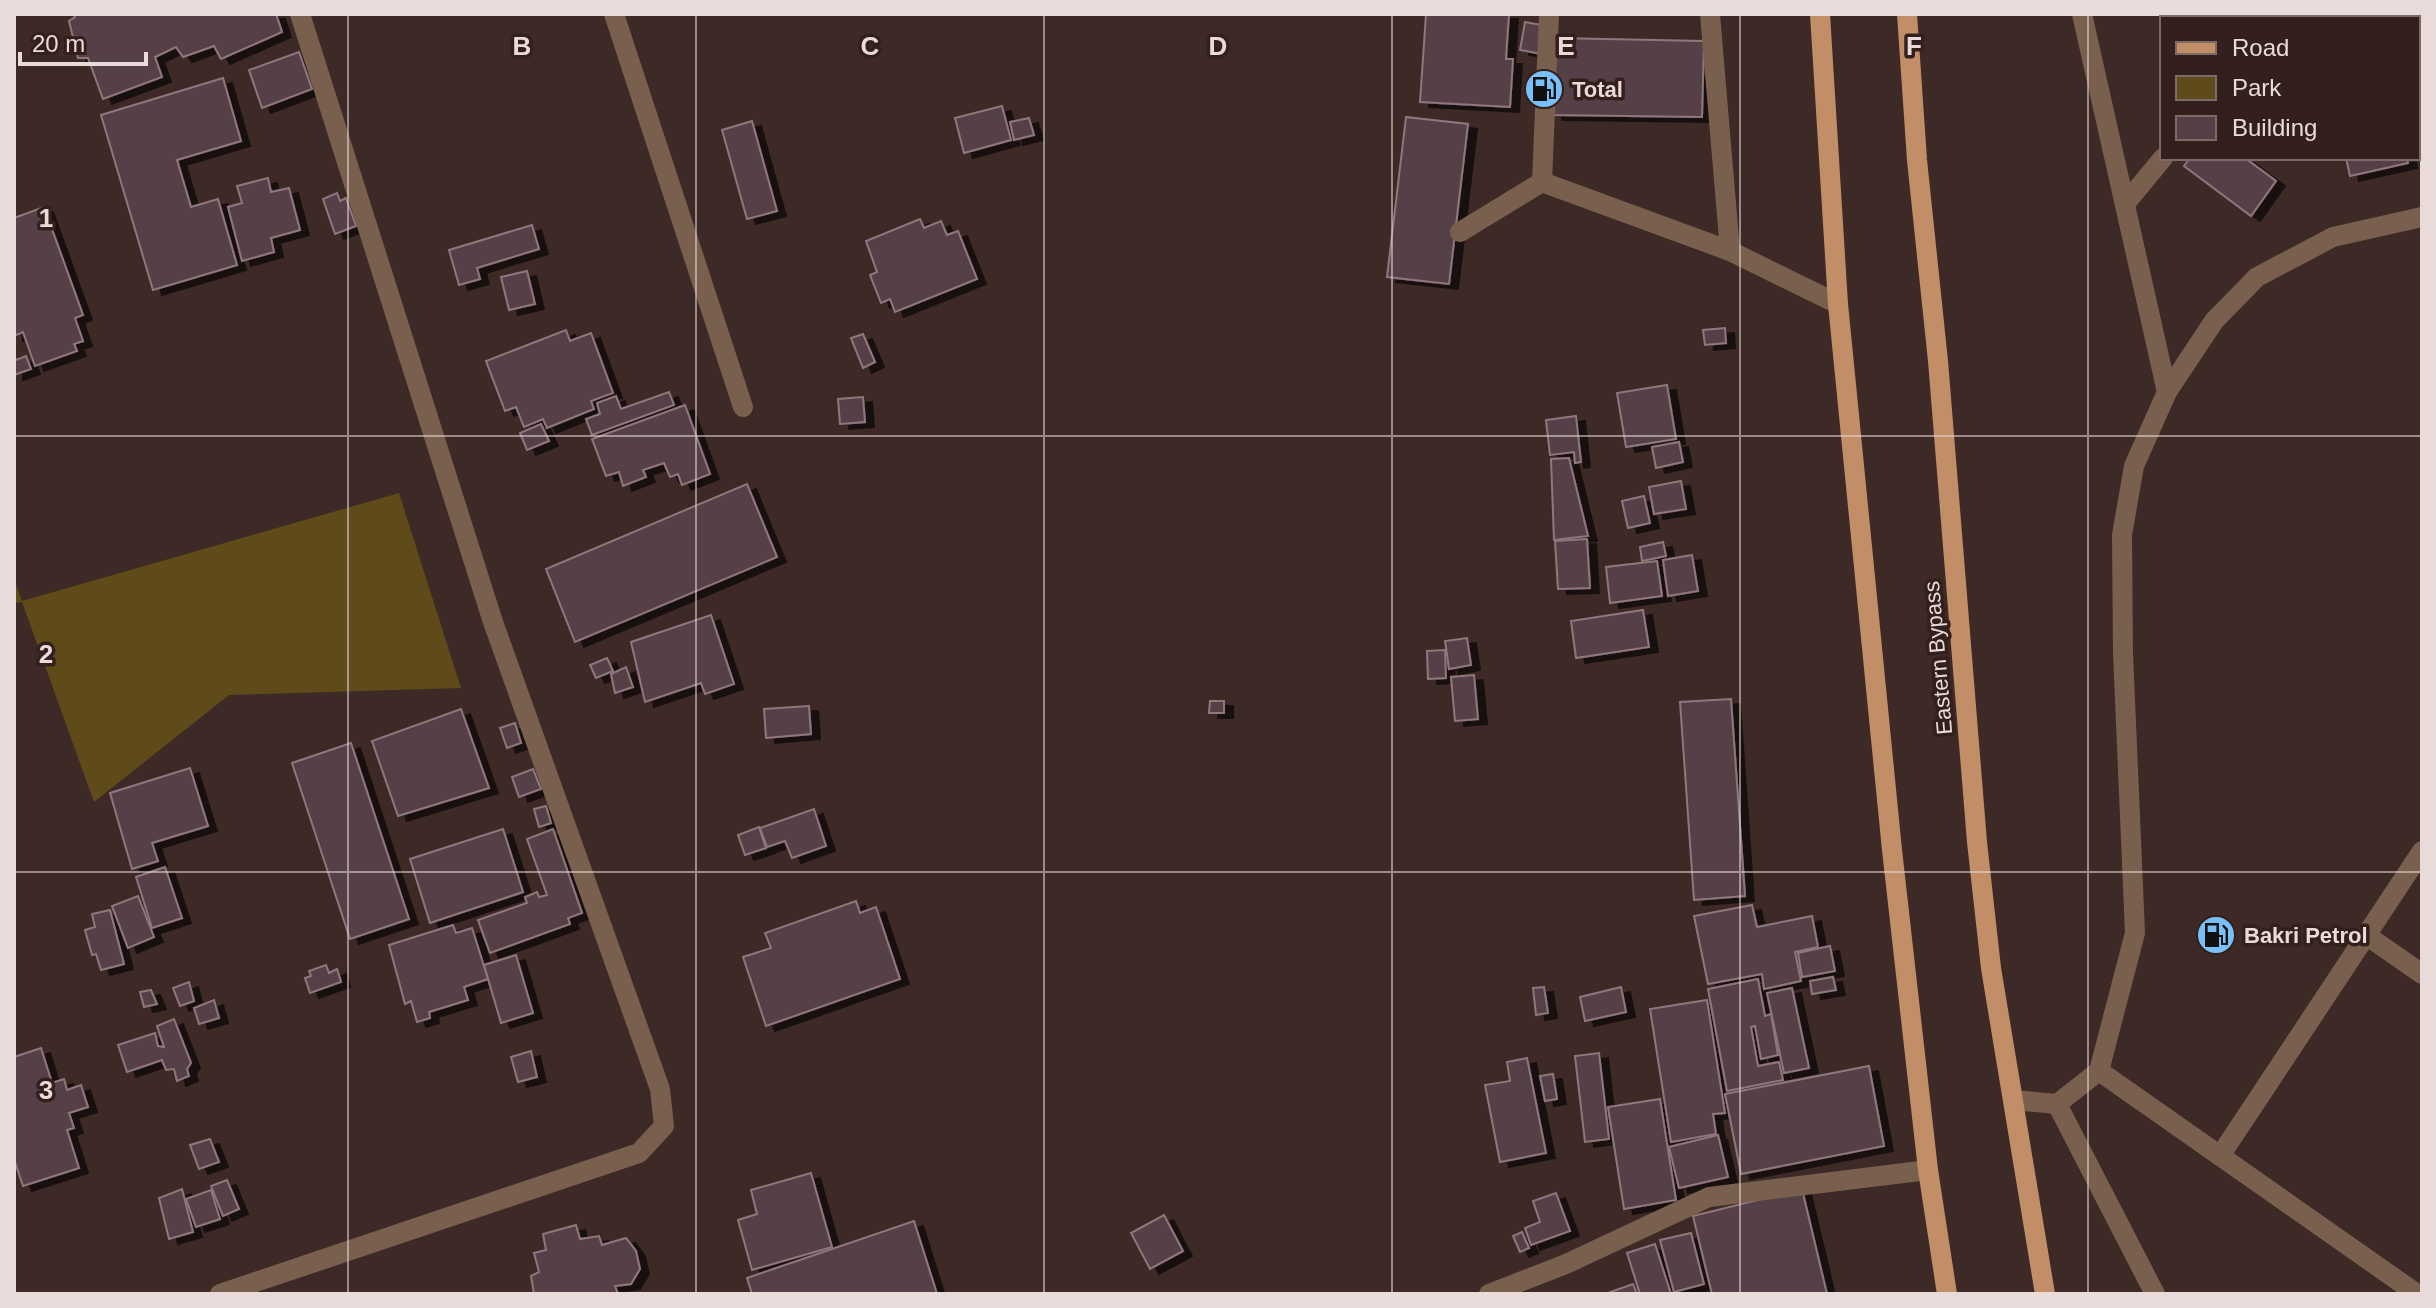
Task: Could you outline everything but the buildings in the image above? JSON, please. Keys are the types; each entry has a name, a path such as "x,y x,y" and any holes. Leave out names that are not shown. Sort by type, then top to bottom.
{"main road":[{"path":"1820,14 1838,304 1892,850 1928,1170 1947,1294"},
{"name":"Eastern Bypass","path":"1907,14 1977,842 1991,968 2045,1294"}],"street":[{"path":"220,1294 639,1153 664,1126 660,1089 493,622 300,14"},
{"path":"614,14 743,407"},
{"path":"1542,182 1549,14"},
{"path":"1710,14 1730,251"},
{"path":"2082,14 2167,392"},
{"path":"2125,204 2161,160"},
{"path":"1460,232 1542,182"},
{"path":"1542,182 1730,251 1838,304"},
{"path":"2014,1100 2057,1104 2099,1071 2135,933 2123,653 2122,535 2134,466 2167,392 2214,321 2257,277 2333,237 2422,217"},
{"path":"2220,1156 2422,851"},
{"path":"2366,935 2422,974"},
{"path":"2099,1071 2417,1294"},
{"path":"2057,1104 2155,1294"},
{"path":"1489,1294 1566,1264 1709,1197 1928,1170"}],"green space":[{"path":"399,493 461,688 229,695 94,802 22,602 14,603 14,579 22,601"}],"place":[{"name":"Total","path":"1544,89"},
{"name":"Bakri Petrol","path":"2216,935"}]}
